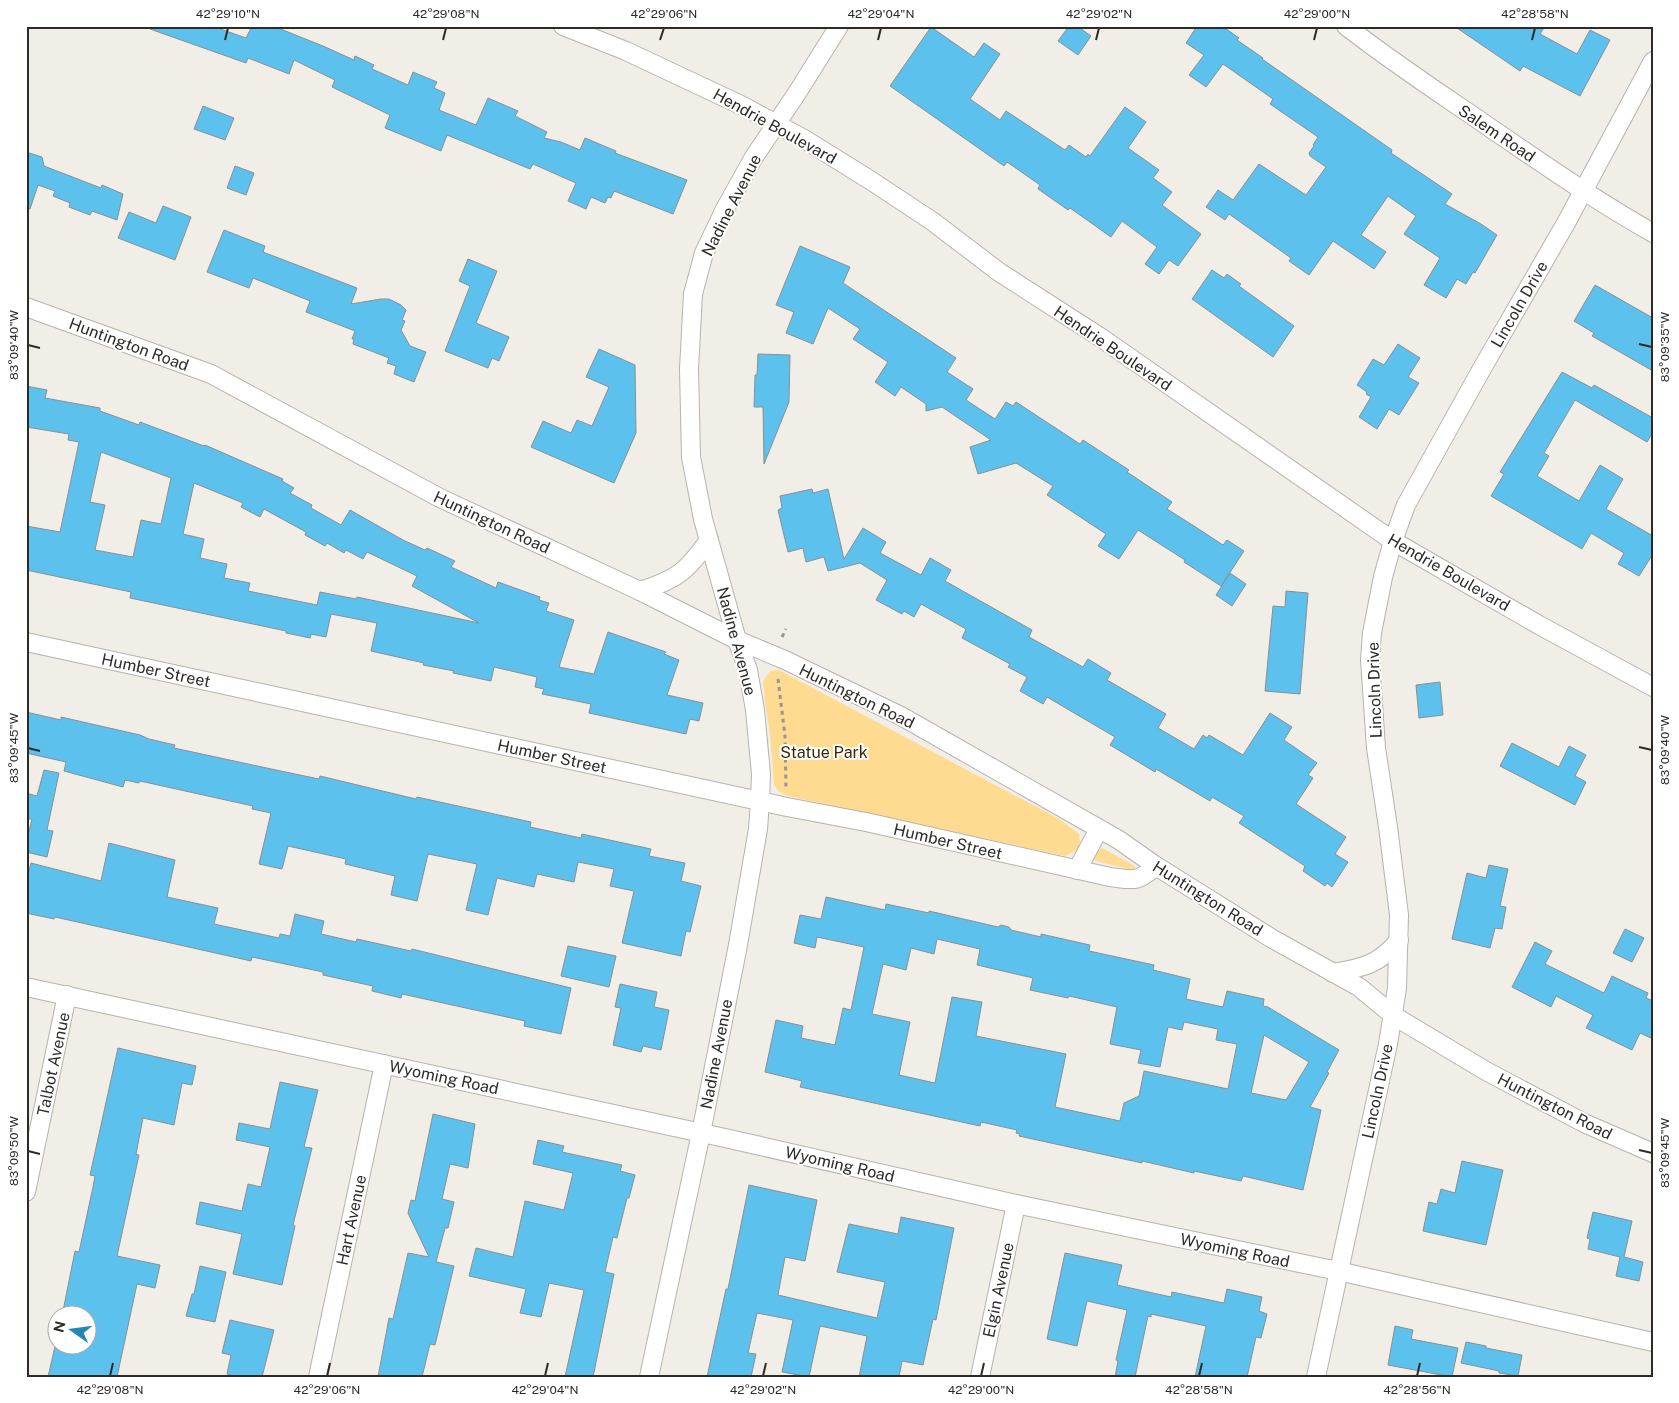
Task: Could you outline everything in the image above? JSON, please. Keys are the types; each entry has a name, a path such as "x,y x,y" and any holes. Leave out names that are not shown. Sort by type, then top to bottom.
{"street":[{"name":"Hendrie Boulevard","path":"563,26 626,51 743,106 870,180 932,221 999,272 1100,337 1393,541 1539,625 1653,687"},
{"name":"Nadine Avenue","path":"649,1377 701,1133 738,945 758,829 760,801 761,774 755,710 748,670 737,640 709,540 691,457 689,369 694,294 704,253 725,209 754,157 839,26"},
{"name":"Salem Road","path":"1346,26 1384,55 1583,191 1653,233"},
{"name":"Lincoln Drive","path":"1316,1377 1394,1016 1397,988 1399,915 1376,748 1372,704 1370,660 1376,604 1393,541 1406,505 1566,223 1653,61"},
{"name":"Huntington Road","path":"26,307 211,374 440,498 901,716 1119,840 1156,866 1270,938 1359,988 1394,1016 1535,1098 1584,1124 1653,1153"},
{"path":"640,591 672,579 691,565 709,540"},
{"name":"Humber Street","path":"26,642 1110,877 1134,880 1143,877 1156,866"},
{"path":"1077,870 1099,829"},
{"path":"1334,973 1363,968 1379,960 1399,940"},
{"name":"Wyoming Road","path":"26,987 701,1133 1016,1204 1338,1271 1653,1342"},
{"name":"Talbot Avenue","path":"26,1192 67,995"},
{"name":"Hart Avenue","path":"318,1377 384,1064"},
{"name":"Elgin Avenue","path":"980,1377 1016,1204"}],"path":[{"path":"778,672 786,750 786,796"}],"green space":[{"name":"Statue Park","path":"779,670 1059,819 1079,834 1080,842 1077,850 1065,856 788,796 778,791 774,784 763,681 770,671"},
{"path":"1102,848 1135,866 1135,870 1096,861 1094,859 1095,853"}],"building":[{"path":"150,26 212,26 246,38 252,26 273,26 354,60 355,56 374,65 372,69 408,85 413,72 437,82 434,88 445,93 439,110 476,125 488,98 518,111 515,116 547,132 544,138 561,142 580,150 585,138 616,151 615,153 687,180 673,214 614,191 611,198 608,197 605,203 591,197 586,209 568,201 576,183 533,164 530,169 447,135 441,151 385,128 390,115 332,87 335,80 294,60 289,74 248,58 246,63 150,29"},
{"path":"1069,26 1077,26 1091,36 1078,55 1058,41"},
{"path":"1197,26 1222,26 1239,38 1237,40 1262,59 1392,150 1391,153 1452,194 1445,204 1497,235 1475,273 1473,272 1466,284 1457,279 1446,298 1424,285 1440,258 1404,234 1416,216 1388,196 1361,235 1386,252 1374,269 1333,241 1309,275 1289,261 1291,258 1229,214 1225,220 1206,207 1218,190 1233,200 1259,164 1306,195 1326,167 1310,156 1309,153 1318,137 1270,104 1273,99 1223,64 1206,87 1189,75 1204,55 1186,43"},
{"path":"1454,26 1545,26 1540,34 1577,54 1590,30 1610,40 1580,96 1523,66 1520,71"},
{"path":"931,27 974,57 984,43 1000,54 970,99 1000,120 1006,111 1065,150 1069,145 1086,157 1088,154 1090,156 1125,107 1146,122 1128,148 1159,170 1153,178 1172,192 1162,205 1201,234 1178,266 1169,260 1159,274 1145,264 1157,247 1122,221 1111,237 1070,208 1068,210 1038,189 1040,185 1007,162 1004,166 890,86"},
{"path":"203,106 234,118 225,140 194,129"},
{"path":"26,152 42,157 44,166 101,188 102,185 123,194 117,220 92,211 90,215 69,207 70,203 53,196 55,191 38,185 30,209 26,208"},
{"path":"235,166 254,173 246,195 227,188"},
{"path":"163,206 191,217 175,260 118,238 129,212 156,223"},
{"path":"224,230 265,246 263,252 357,288 351,304 389,299 401,305 406,310 402,320 405,321 401,330 410,346 426,352 414,382 394,374 396,366 387,363 389,358 353,344 354,339 352,339 355,331 306,312 310,301 253,278 249,288 207,272"},
{"path":"800,246 850,267 843,283 956,358 947,372 973,389 966,400 995,419 1006,402 1013,406 1016,402 1080,444 1083,440 1129,470 1127,472 1172,502 1167,509 1223,545 1227,540 1244,551 1221,586 1138,530 1119,559 1098,546 1106,534 1047,495 1053,486 1016,463 978,474 970,447 991,440 942,407 926,411 926,404 901,387 895,396 875,382 888,362 853,339 860,329 828,308 813,344 786,333 794,312 776,305"},
{"path":"468,259 497,271 476,323 509,337 499,361 492,358 488,368 445,351 470,286 459,281"},
{"path":"1212,270 1224,278 1227,274 1241,284 1239,286 1294,326 1273,357 1192,299"},
{"path":"1595,285 1653,318 1653,371 1592,336 1594,333 1574,321"},
{"path":"1398,344 1420,358 1408,377 1419,383 1399,415 1389,409 1377,429 1359,417 1371,397 1357,385 1373,359 1384,365"},
{"path":"599,349 635,365 636,433 614,483 531,447 543,421 571,433 577,420 592,426 609,387 586,377"},
{"path":"758,354 790,355 789,402 764,464 763,407 754,407"},
{"path":"1562,372 1592,388 1594,385 1653,418 1653,432 1647,442 1575,400 1544,453 1549,456 1537,476 1579,501 1600,465 1623,479 1606,509 1653,536 1653,554 1639,576 1618,564 1624,553 1591,533 1582,549 1491,496 1504,474 1500,472"},
{"path":"26,386 47,390 45,398 100,408 100,411 139,425 140,422 205,445 283,479 282,481 294,488 290,493 312,505 311,508 341,525 350,510 403,540 425,550 427,548 455,561 451,567 496,588 498,582 540,597 539,600 549,603 546,611 574,620 559,667 594,674 608,632 666,652 664,654 679,660 667,695 703,703 699,721 690,719 686,734 589,713 591,704 542,694 544,689 535,687 537,677 494,667 491,681 371,651 377,623 331,614 326,637 311,634 310,638 286,633 286,631 130,598 131,592 26,570 26,526 60,532 79,442 68,440 69,434 26,427","holes":["101,452 171,478 161,524 141,520 133,557 95,550 105,505 90,502","194,483 243,503 241,507 260,517 264,509 306,532 305,535 325,546 327,543 344,553 346,550 363,559 367,552 417,576 412,586 479,623 357,597 356,599 320,592 317,605 248,591 250,583 224,578 227,564 200,558 204,539 183,534"]},
{"path":"812,489 813,493 828,489 844,559 863,528 886,542 880,553 921,575 930,558 951,570 945,581 1032,630 1029,637 1083,667 1088,659 1111,673 1107,680 1166,714 1158,728 1194,749 1203,735 1207,738 1209,735 1243,755 1270,713 1292,727 1284,740 1317,763 1308,775 1313,778 1296,804 1346,837 1335,854 1348,862 1332,887 1327,883 1325,886 1303,871 1305,866 1239,823 1244,816 1212,797 1210,801 1156,769 1155,772 1110,745 1115,737 1047,697 1043,704 1020,691 1027,677 1008,667 1010,664 962,638 966,629 921,604 914,617 904,611 902,614 876,600 887,580 860,563 828,571 824,557 806,562 803,548 788,552 778,510 782,508 780,496"},
{"path":"1230,573 1246,584 1232,606 1216,595"},
{"path":"1286,591 1308,593 1300,694 1265,691 1273,606 1285,607"},
{"path":"1440,682 1443,715 1419,718 1416,685"},
{"path":"26,712 61,720 61,717 140,735 175,745 174,748 319,779 320,776 416,799 417,797 531,822 530,827 581,838 582,834 651,849 649,856 685,863 681,881 701,886 690,932 686,931 681,956 622,943 634,891 610,886 614,869 578,862 574,882 537,874 534,887 497,878 488,915 466,910 477,864 428,854 417,901 391,895 395,876 345,864 346,859 288,846 282,869 259,864 271,813 252,809 253,806 140,781 139,783 125,780 123,787 64,771 66,762 26,753"},
{"path":"1512,743 1559,767 1569,746 1586,755 1575,776 1586,782 1575,805 1500,766"},
{"path":"44,770 59,773 47,830 53,831 47,857 26,852 32,819 26,819 26,793 37,796"},
{"path":"109,843 175,860 167,897 218,908 214,924 279,938 280,934 290,936 295,914 324,921 321,934 356,942 357,939 411,951 412,949 571,988 561,1034 524,1026 525,1021 402,994 401,998 372,991 373,986 323,975 323,972 252,957 251,961 55,917 54,919 26,913 26,882 31,863 101,881"},
{"path":"1489,865 1508,869 1500,906 1506,907 1502,929 1495,928 1490,948 1452,939 1467,873 1486,878"},
{"path":"826,897 885,910 886,904 929,913 929,911 998,927 1001,925 1009,927 1011,930 1041,937 1041,934 1090,945 1089,951 1154,965 1153,970 1190,979 1186,999 1223,1007 1227,991 1264,999 1263,1006 1268,1007 1339,1050 1327,1072 1329,1073 1310,1107 1321,1110 1303,1190 1243,1176 1241,1181 1142,1161 1142,1163 1019,1136 1020,1134 1016,1133 1017,1130 981,1122 980,1126 800,1087 802,1081 765,1072 776,1020 803,1026 801,1038 835,1045 843,1008 851,1010 864,947 817,937 815,948 794,943 800,915 821,919","holes":["937,939 980,949 977,965 1033,978 1030,990 1068,998 1069,996 1117,1007 1110,1044 1141,1050 1138,1063 1160,1067 1168,1027 1182,1030 1184,1022 1218,1029 1216,1040 1237,1044 1228,1089 1144,1071 1139,1096 1124,1103 1120,1121 1055,1107 1066,1054 976,1036 982,1002 952,997 935,1083 899,1075 910,1022 872,1014 883,964 906,970 911,948 934,954","1264,1035 1309,1062 1286,1100 1251,1093"]},
{"path":"1625,929 1644,938 1632,962 1613,953"},
{"path":"1535,942 1552,951 1545,964 1604,993 1612,976 1648,993 1646,998 1653,1001 1653,1039 1640,1033 1632,1050 1586,1028 1593,1015 1556,996 1551,1007 1512,987"},
{"path":"568,946 616,956 609,987 561,976"},
{"path":"620,984 657,992 654,1007 669,1010 661,1050 643,1046 641,1052 613,1045 621,1008 615,1007"},
{"path":"118,1048 196,1066 192,1085 182,1083 174,1125 143,1118 136,1154 139,1155 117,1256 160,1265 155,1288 137,1284 117,1377 48,1377 53,1356 98,1356 98,1306 64,1306 75,1251 79,1252 93,1187 95,1176 90,1175"},
{"path":"280,1082 318,1090 304,1147 312,1148 293,1225 295,1226 282,1285 233,1274 242,1234 196,1224 200,1202 242,1211 248,1184 261,1187 270,1147 236,1140 239,1123 270,1129"},
{"path":"433,1114 475,1124 468,1168 450,1164 442,1199 454,1202 448,1228 445,1228 436,1262 454,1266 435,1345 430,1344 422,1377 378,1377 389,1318 393,1319 408,1253 429,1257 408,1213 411,1200 415,1201"},
{"path":"538,1140 564,1146 562,1152 622,1165 620,1171 635,1175 617,1238 613,1237 605,1272 614,1274 593,1377 565,1377 584,1290 549,1283 541,1317 520,1313 526,1289 469,1276 476,1248 513,1257 525,1201 564,1210 573,1173 533,1164"},
{"path":"1462,1161 1503,1170 1486,1245 1423,1231 1429,1202 1437,1204 1441,1189 1455,1193"},
{"path":"749,1185 817,1200 805,1261 785,1257 778,1295 877,1318 885,1282 837,1272 849,1224 898,1234 901,1217 954,1228 936,1320 933,1319 923,1365 902,1361 899,1377 859,1377 867,1336 820,1326 809,1377 782,1372 793,1320 757,1313 748,1353 756,1354 751,1377 707,1377 726,1289 728,1289"},
{"path":"1593,1212 1632,1221 1624,1257 1643,1262 1639,1281 1616,1276 1620,1257 1588,1249 1590,1239 1587,1238"},
{"path":"1065,1253 1122,1265 1117,1285 1171,1297 1172,1292 1224,1303 1227,1289 1262,1297 1259,1311 1267,1314 1261,1338 1256,1337 1247,1377 1195,1377 1206,1326 1151,1314 1151,1317 1148,1316 1135,1377 1115,1377 1118,1361 1116,1360 1127,1310 1087,1301 1077,1346 1047,1339"},
{"path":"200,1266 226,1272 215,1322 186,1316 192,1294 194,1294"},
{"path":"230,1320 274,1330 262,1377 239,1377 227,1374 231,1355 222,1353"},
{"path":"1395,1326 1413,1330 1411,1339 1458,1348 1452,1377 1388,1365"},
{"path":"1466,1342 1522,1355 1518,1376 1461,1363"}]}
